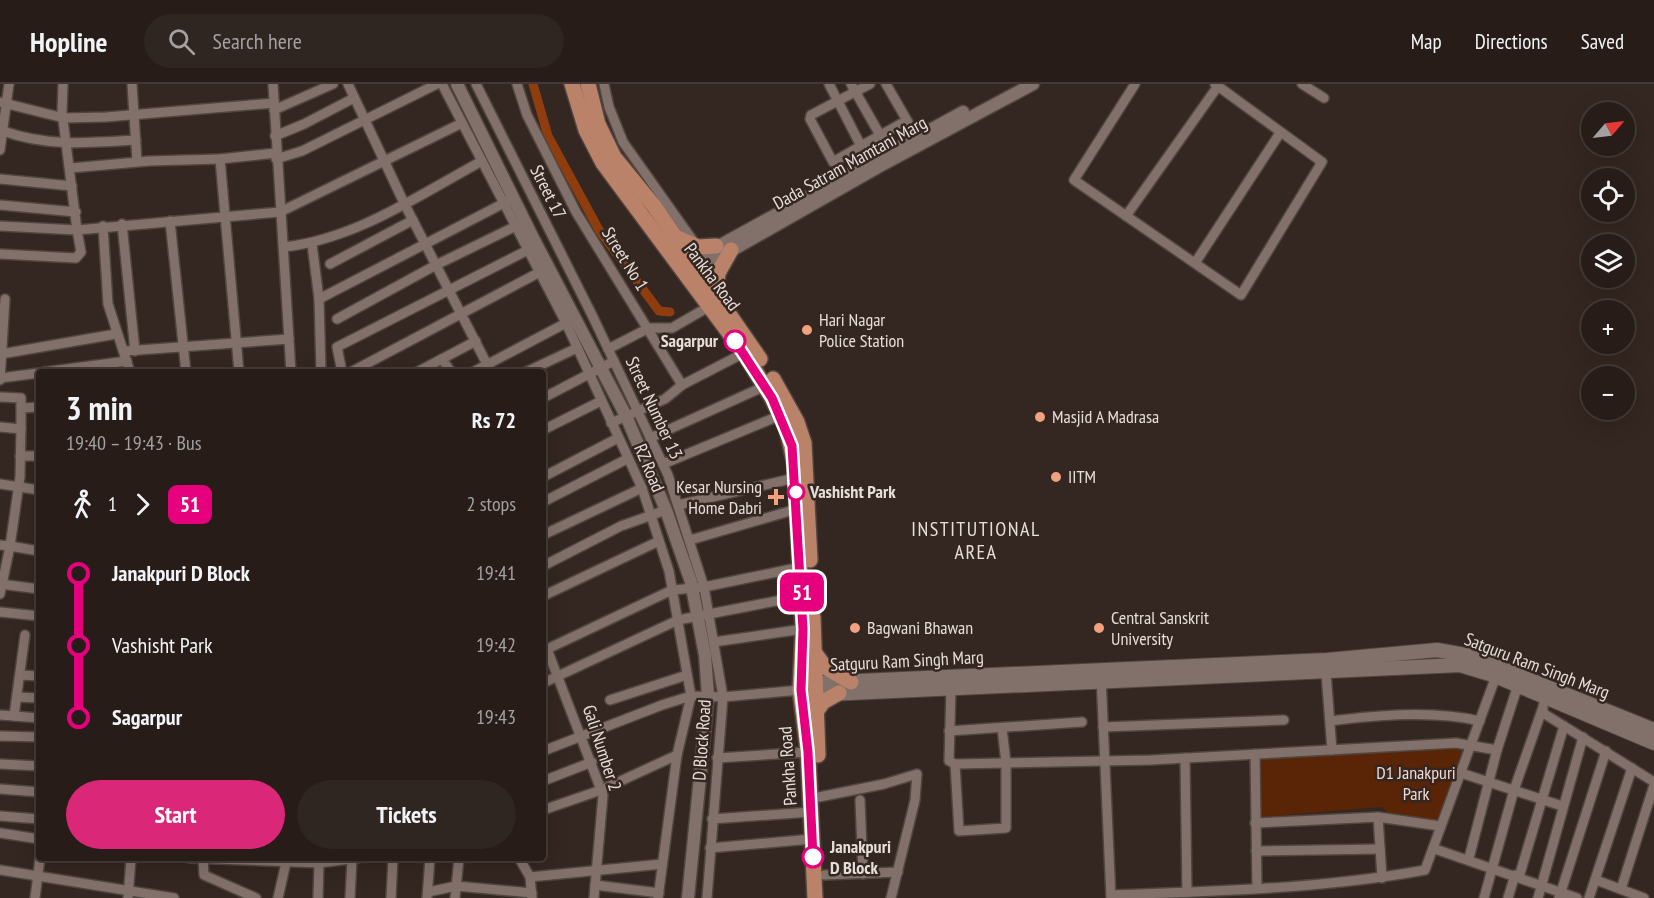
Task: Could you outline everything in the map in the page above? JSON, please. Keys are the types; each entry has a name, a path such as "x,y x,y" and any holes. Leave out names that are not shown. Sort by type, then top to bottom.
{"main road":[{"name":"Pankha Road","path":"572,84 586,130 603,163 691,264"},
{"name":"Pankha Road","path":"588,84 598,124 614,157 675,236 765,386 781,416 792,446 803,629 810,689 816,712 825,898"},
{"path":"691,264 724,248"},
{"path":"713,301 724,248"},
{"name":"Pankha Road","path":"713,301 780,391 797,422 804,443 807,467 814,652 808,752 815,898"},
{"name":"Satguru Ram Singh Marg","path":"810,689 839,693 951,688 1437,650 1471,656 1654,730"},
{"path":"814,652 825,667 850,682"},
{"name":"Satguru Ram Singh Marg","path":"810,689 850,682 1326,673 1460,665 1518,685 1544,704 1654,743"},
{"path":"816,712 823,702 839,693"}],"street":[{"path":"0,150 3,103 9,84"},
{"path":"0,254 79,258 81,252 64,118 63,84"},
{"path":"132,84 137,161"},
{"path":"273,84 291,369"},
{"path":"3,103 64,118 274,106 333,84"},
{"path":"348,84 404,203 489,368 566,323"},
{"path":"71,168 137,161 276,156 302,151 437,84"},
{"name":"RZ Road","path":"442,84 482,161 508,201 516,226 577,348 595,371 601,401 642,488 672,590 691,696 677,755 658,896"},
{"path":"457,84 508,201 595,371 632,414 672,507 698,587 704,614 708,696 688,898"},
{"path":"477,86 489,84"},
{"name":"Street No 1","path":"517,84 526,115 576,212 650,328 682,385"},
{"path":"604,84 609,107 623,142 691,264"},
{"path":"829,84 861,146"},
{"path":"870,84 853,88 838,101 811,115 811,123 833,162 906,121"},
{"path":"886,84 916,136"},
{"name":"Dada Satram Mamtani Marg","path":"724,248 916,136 1018,84"},
{"name":"Dada Satram Mamtani Marg","path":"691,264 1033,84"},
{"path":"1126,216 1217,85 1322,162 1241,295 1195,263 1126,216 1074,180 1135,84"},
{"path":"1302,84 1324,98"},
{"name":"Street 17","path":"477,86 592,315"},
{"path":"853,88 880,135"},
{"path":"275,136 354,98"},
{"path":"0,226 77,230 122,224 280,212 462,123"},
{"path":"3,131 29,140 68,144 136,140"},
{"path":"1195,263 1280,133"},
{"path":"220,159 239,369"},
{"path":"284,248 312,244 355,229 482,161"},
{"path":"0,178 72,186"},
{"path":"319,299 425,242 508,201"},
{"path":"0,205 76,212"},
{"path":"330,264 413,220"},
{"path":"170,221 186,369"},
{"path":"122,224 130,369"},
{"path":"103,226 108,304 116,334 129,354"},
{"path":"337,319 435,265 516,226"},
{"path":"312,244 319,299 321,369"},
{"path":"341,369 337,347 528,250"},
{"path":"357,369 463,315 540,272"},
{"path":"5,299 0,379 36,373"},
{"path":"608,349 650,328 672,328 713,301"},
{"name":"Street Number 13","path":"592,315 614,361 632,414 650,438 663,464 672,507 690,540 698,587"},
{"path":"1,354 116,334"},
{"path":"58,369 183,345 289,339"},
{"path":"423,369 476,341"},
{"path":"532,369 577,348"},
{"path":"611,423 665,399 682,385 744,353"},
{"path":"442,359 449,369"},
{"path":"546,396 614,361"},
{"path":"650,438 765,386"},
{"path":"0,397 21,398 23,408 18,486 10,546 4,560 1,587 36,589"},
{"path":"546,428 601,401"},
{"path":"23,408 36,407"},
{"path":"663,464 781,416"},
{"path":"0,427 21,429"},
{"path":"546,475 618,438"},
{"path":"20,456 36,456"},
{"path":"546,500 627,459"},
{"path":"546,565 650,514 795,477"},
{"path":"0,484 36,489"},
{"path":"546,534 642,488"},
{"path":"690,540 797,509"},
{"path":"546,595 659,542"},
{"path":"0,545 36,550"},
{"path":"546,650 672,590 801,567"},
{"path":"546,682 678,620 802,596"},
{"path":"0,612 36,616"},
{"name":"D Block Road","path":"704,614 714,642 723,697 707,898"},
{"path":"714,642 803,629"},
{"path":"14,716 24,635"},
{"name":"Gali Number 2","path":"546,652 559,675 601,790 603,802 594,898"},
{"path":"1326,673 1332,750"},
{"path":"20,675 36,676"},
{"path":"610,700 687,675"},
{"path":"1101,676 1111,896 1382,878 1425,870 1435,849 1440,826 1472,746 1496,676"},
{"path":"1468,858 1497,750 1518,685"},
{"path":"951,688 949,761 955,764 1185,759 1456,743 1497,750"},
{"path":"546,749 691,696 723,697 810,689"},
{"path":"17,697 36,698"},
{"path":"1484,898 1495,868 1514,790 1544,704 1564,726 1654,784 1621,889"},
{"path":"0,716 36,718"},
{"path":"1330,721 1370,716 1458,716 1480,721"},
{"path":"1103,727 1284,720"},
{"path":"949,731 1082,722"},
{"path":"1508,898 1542,800 1564,726"},
{"path":"955,764 959,831 1005,828 1006,763 1002,728"},
{"path":"0,736 36,738"},
{"path":"1538,898 1583,737"},
{"path":"717,758 808,752"},
{"path":"1560,895 1606,752"},
{"path":"1254,754 1257,887"},
{"path":"546,809 601,790 677,755"},
{"path":"1185,759 1187,892"},
{"path":"546,779 592,762"},
{"path":"0,764 36,766"},
{"path":"1589,898 1632,768"},
{"path":"1461,773 1562,806"},
{"path":"819,797 884,784 916,774 915,800 891,898"},
{"path":"0,789 36,792"},
{"path":"860,800 862,874"},
{"path":"712,819 811,812"},
{"path":"0,816 36,819"},
{"path":"1256,823 1378,817 1440,826"},
{"path":"1378,817 1382,878"},
{"path":"0,833 36,839"},
{"path":"710,848 812,839"},
{"path":"1256,851 1380,849"},
{"path":"1435,849 1468,858 1542,885 1560,895 1577,898"},
{"path":"35,898 39,861"},
{"path":"128,894 131,861"},
{"path":"203,861 204,875 256,898"},
{"path":"278,898 287,861"},
{"path":"303,861 319,863 337,861"},
{"path":"350,898 355,861"},
{"path":"391,898 393,861"},
{"path":"430,861 427,895 456,886 532,896 530,877 521,861"},
{"path":"455,898 459,861"},
{"path":"318,898 319,863"},
{"path":"530,877 662,864"},
{"path":"0,870 128,894 174,898"},
{"path":"824,875 898,872"},
{"path":"1596,880 1644,898"},
{"path":"596,885 658,896"}],"green space":[{"name":"D1 Janakpuri Park","path":"1455,746 1465,748 1439,823 1391,816 1382,807 1261,817 1258,759"}],"waterway":[{"path":"533,84 548,136 599,230 659,311 670,312"}],"bus line":[{"name":"51","path":"735,341 772,398 787,429 792,446 800,548 803,629 801,690 808,752 813,857"}],"place":[{"name":"Hari Nagar Police Station","path":"807,330"},
{"name":"Sagarpur","path":"735,341"},
{"name":"Masjid A Madrasa","path":"1040,417"},
{"name":"IITM","path":"1056,477"},
{"name":"Vashisht Park","path":"796,492"},
{"name":"Kesar Nursing Home Dabri","path":"776,497"},
{"name":"Bagwani Bhawan","path":"855,628"},
{"name":"Central Sanskrit University","path":"1099,628"},
{"name":"Janakpuri D Block","path":"813,857"}],"district":[{"name":"INSTITUTIONAL AREA","path":"976,540"}]}
